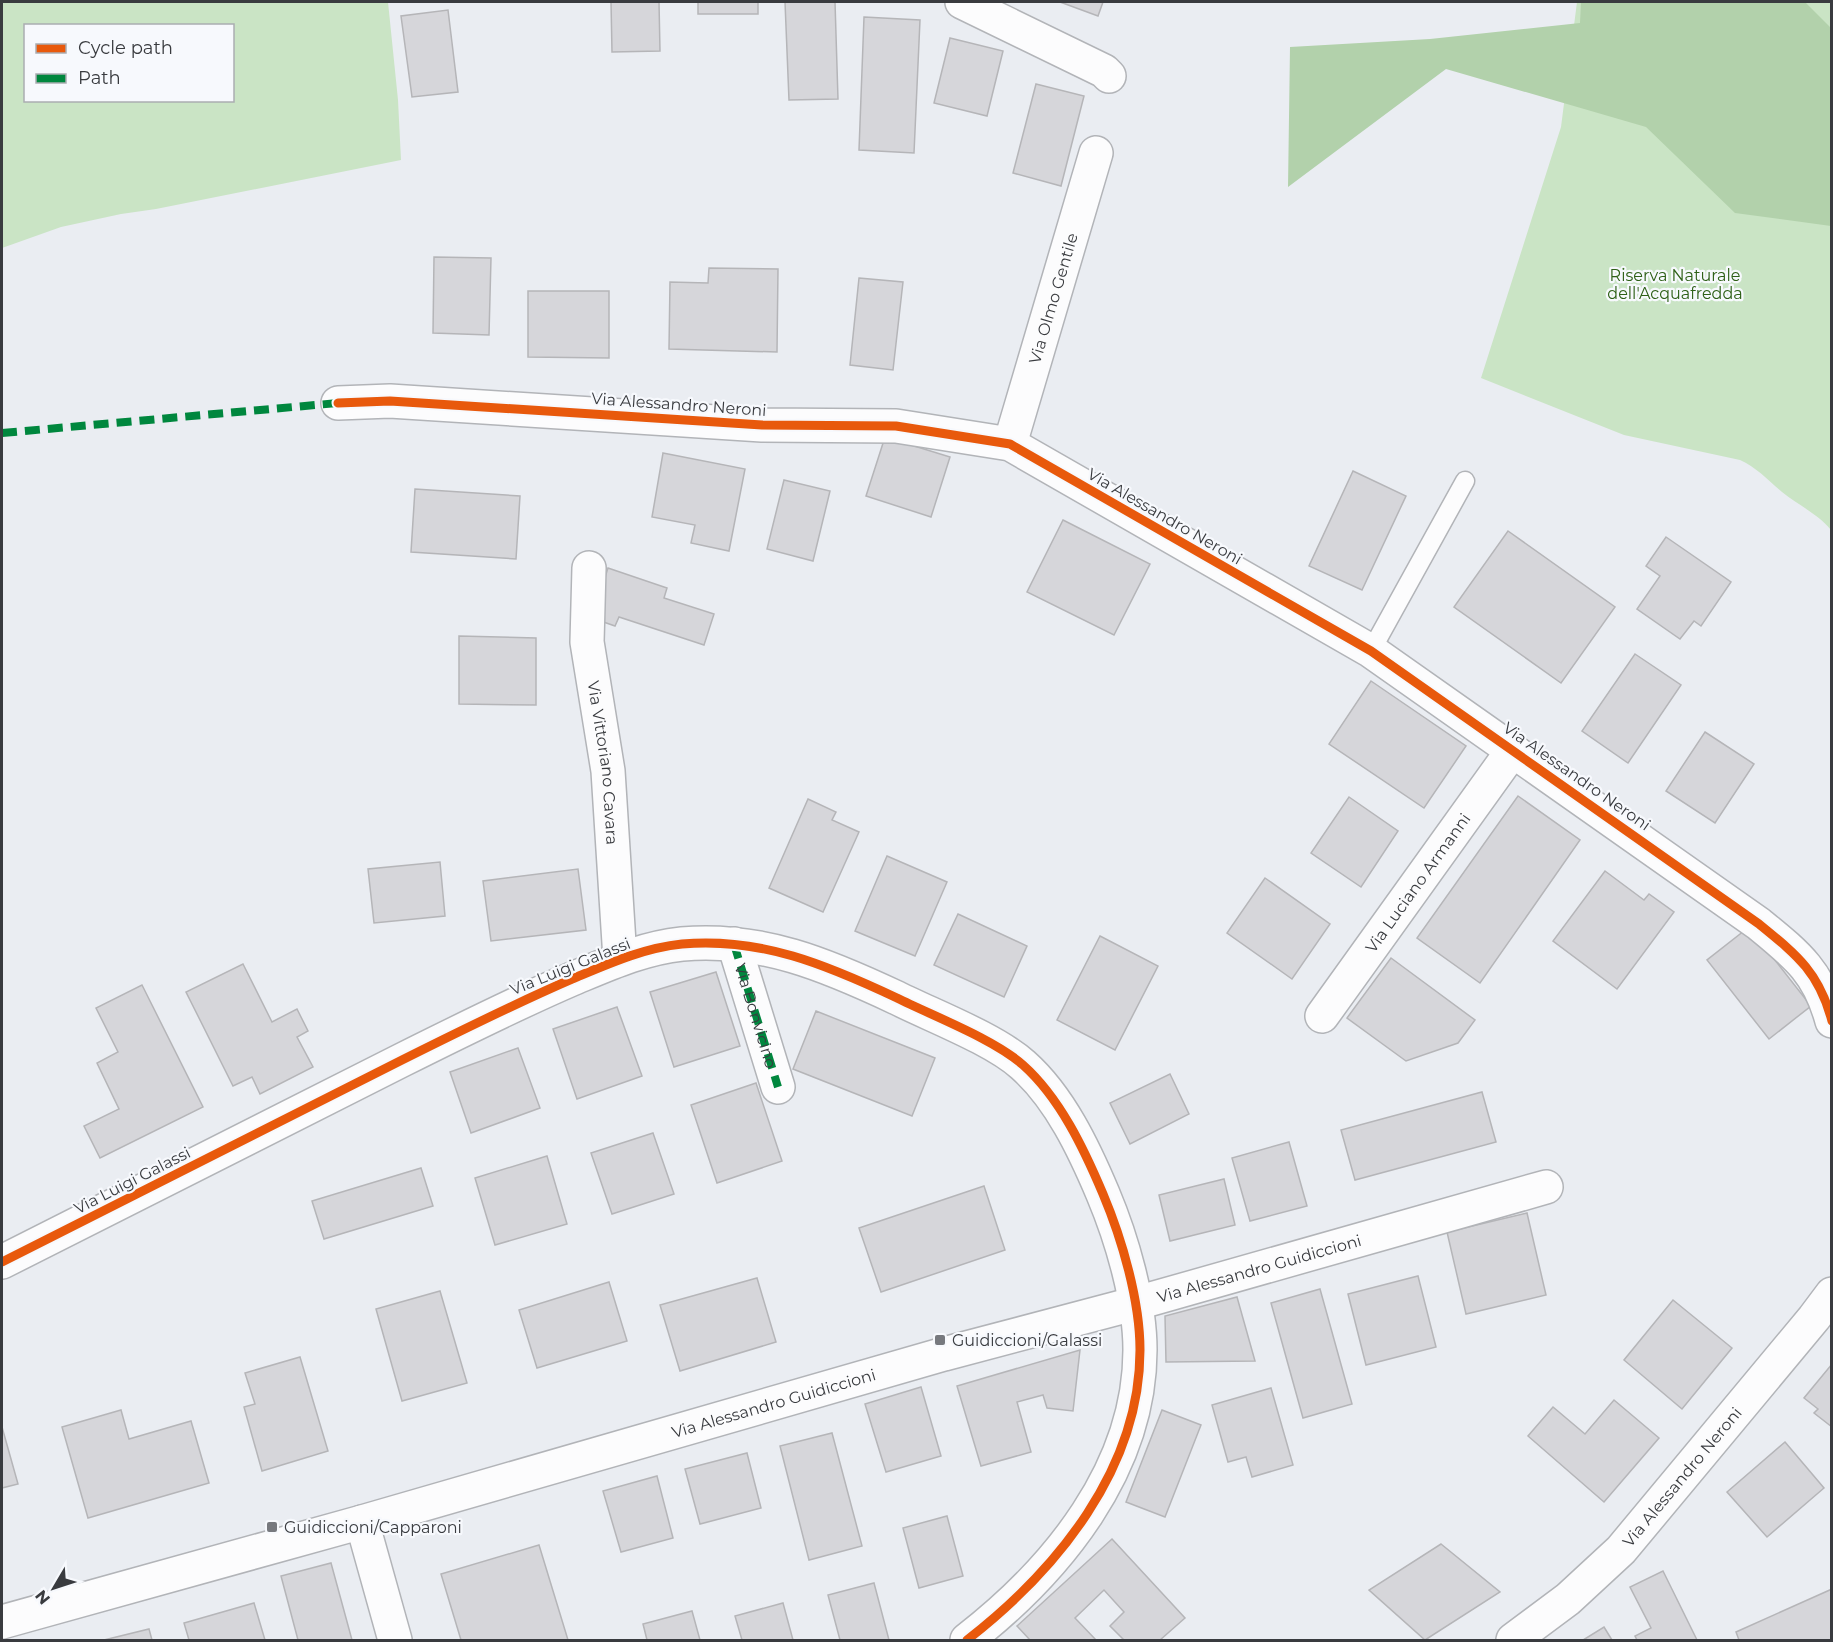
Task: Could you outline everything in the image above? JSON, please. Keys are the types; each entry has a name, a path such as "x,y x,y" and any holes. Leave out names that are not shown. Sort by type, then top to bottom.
{"street":[{"path":"962,2 1104,71 1109,76"},
{"name":"Via Olmo Gentile","path":"1010,444 1096,153"},
{"name":"Via Alessandro Neroni","path":"338,403 390,401 762,425 896,426 1010,444 1371,651 1513,750 1752,918 1790,949 1808,967 1826,998 1832,1021"},
{"name":"Via Vittoriano Cavara","path":"589,568 586,609 587,642 608,771 620,959"},
{"name":"Via Luciano Armanni","path":"1322,1016 1513,750"},
{"name":"Via Luigi Galassi","path":"2,1263 486,1018 620,959 654,949 681,945 734,944 783,952 848,975 975,1035 1020,1062 1043,1087 1067,1122 1098,1183 1115,1224 1137,1303 1140,1352 1137,1390 1129,1426 1112,1468 1084,1519 1042,1573 997,1617 967,1641"},
{"name":"Via Bonvicino","path":"734,944 778,1087"},
{"name":"Via Alessandro Guidiccioni","path":"2,1622 362,1522 944,1354 1137,1303 1546,1187"},
{"name":"Via Alessandro Neroni","path":"1513,1641 1568,1599 1621,1550 1832,1294"},
{"path":"362,1522 395,1641"}],"lane":[{"path":"1371,651 1465,481"}],"green space":[{"path":"2,2 388,2 398,100 401,160 61,227 2,248"},
{"name":"Riserva Naturale dell'Acquafredda","path":"1577,2 1831,2 1831,530 1757,470 1740,460 1624,435 1481,378 1561,127"},
{"path":"1581,2 1805,2 1831,28 1831,226 1735,213 1646,127 1446,69 1288,187 1290,47 1430,39 1580,23"}],"building":[{"path":"611,2 659,2 660,51 612,52"},
{"path":"698,2 758,2 758,14 698,14"},
{"path":"785,2 835,2 838,99 789,100"},
{"path":"1060,2 1103,2 1098,16"},
{"path":"448,10 458,92 412,97 401,16"},
{"path":"864,17 920,20 914,153 859,150"},
{"path":"950,38 1003,51 987,116 934,103"},
{"path":"1036,84 1084,96 1061,186 1013,173"},
{"path":"434,257 491,258 489,335 433,333"},
{"path":"709,268 778,269 777,352 669,349 670,282 708,283"},
{"path":"859,278 903,282 893,370 850,365"},
{"path":"528,291 609,291 609,358 528,357"},
{"path":"885,437 950,457 931,517 866,496"},
{"path":"663,453 745,469 729,551 691,543 695,525 652,517"},
{"path":"1353,471 1406,496 1362,590 1309,566"},
{"path":"784,480 830,491 813,561 767,549"},
{"path":"415,489 520,496 516,559 411,552"},
{"path":"1063,520 1150,564 1114,635 1027,592"},
{"path":"1508,531 1615,607 1561,683 1454,607"},
{"path":"1666,537 1731,582 1701,626 1694,621 1680,639 1637,609 1660,576 1646,566"},
{"path":"608,568 667,588 664,598 714,614 704,645 619,617 615,626 592,618"},
{"path":"459,636 536,638 536,705 459,704"},
{"path":"1635,654 1681,685 1628,763 1582,731"},
{"path":"1371,681 1466,746 1424,808 1329,744"},
{"path":"1705,732 1754,764 1715,823 1666,791"},
{"path":"1518,796 1580,840 1480,983 1417,938"},
{"path":"1349,797 1398,831 1361,887 1311,853"},
{"path":"808,799 836,812 832,820 859,832 823,912 769,888"},
{"path":"887,856 947,882 915,956 855,931"},
{"path":"440,862 445,916 374,923 368,869"},
{"path":"578,869 586,930 491,941 483,881"},
{"path":"1605,871 1644,900 1649,894 1674,912 1617,989 1553,941"},
{"path":"1265,878 1330,924 1292,979 1227,933"},
{"path":"958,914 1027,946 1004,997 934,965"},
{"path":"1749,927 1811,1006 1769,1039 1707,960"},
{"path":"1100,936 1158,966 1115,1050 1057,1020"},
{"path":"1391,958 1475,1020 1458,1043 1406,1061 1347,1018"},
{"path":"243,964 272,1022 297,1009 308,1031 297,1037 313,1067 260,1094 252,1077 233,1086 186,992"},
{"path":"716,972 740,1046 674,1067 650,992"},
{"path":"142,985 203,1107 100,1158 84,1126 119,1109 97,1063 118,1052 96,1008"},
{"path":"617,1007 642,1076 577,1099 553,1029"},
{"path":"816,1011 935,1058 912,1116 793,1069"},
{"path":"518,1048 540,1108 471,1133 450,1072"},
{"path":"1170,1074 1189,1114 1130,1144 1110,1103"},
{"path":"756,1083 782,1161 717,1183 691,1105"},
{"path":"1482,1092 1496,1142 1355,1180 1341,1130"},
{"path":"653,1133 674,1194 612,1214 591,1153"},
{"path":"1289,1142 1307,1206 1250,1221 1232,1158"},
{"path":"547,1156 567,1224 495,1245 475,1178"},
{"path":"421,1168 433,1206 324,1239 312,1201"},
{"path":"1224,1179 1235,1225 1170,1241 1159,1195"},
{"path":"984,1186 1005,1250 881,1292 859,1228"},
{"path":"1527,1213 1546,1295 1466,1314 1447,1232"},
{"path":"1418,1276 1436,1347 1366,1365 1348,1294"},
{"path":"757,1278 776,1342 680,1371 660,1305"},
{"path":"609,1282 627,1341 537,1368 519,1310"},
{"path":"1320,1289 1352,1404 1303,1418 1271,1303"},
{"path":"440,1291 467,1383 402,1401 376,1309"},
{"path":"1237,1297 1255,1361 1166,1362 1165,1316"},
{"path":"1673,1300 1732,1348 1682,1409 1624,1360"},
{"path":"1080,1350 1073,1411 1047,1408 1043,1395 1017,1402 1031,1452 981,1466 957,1386"},
{"path":"300,1357 328,1451 262,1471 244,1407 255,1404 245,1373"},
{"path":"1832,1364 1832,1427 1814,1413 1818,1409 1804,1398"},
{"path":"921,1387 941,1456 886,1472 865,1404"},
{"path":"1271,1388 1293,1465 1252,1477 1246,1457 1228,1462 1212,1405"},
{"path":"1614,1400 1659,1438 1604,1502 1528,1436 1553,1407 1585,1434"},
{"path":"121,1410 129,1439 191,1421 209,1483 88,1518 62,1427"},
{"path":"1162,1410 1201,1425 1165,1517 1126,1502"},
{"path":"2,1427 18,1484 2,1488"},
{"path":"832,1433 862,1546 809,1560 780,1446"},
{"path":"1785,1442 1824,1488 1767,1537 1727,1492"},
{"path":"747,1453 761,1508 700,1524 685,1469"},
{"path":"657,1476 673,1538 621,1552 603,1491"},
{"path":"947,1516 963,1576 919,1588 903,1528"},
{"path":"1112,1539 1185,1618 1160,1640 1124,1640 1110,1626 1124,1612 1104,1590 1075,1618 1096,1640 1030,1640 1017,1626"},
{"path":"1441,1544 1500,1592 1425,1640 1369,1590"},
{"path":"539,1545 568,1640 461,1640 441,1574"},
{"path":"331,1563 352,1640 298,1640 281,1576"},
{"path":"1663,1571 1697,1640 1637,1640 1635,1636 1651,1628 1630,1587"},
{"path":"874,1583 889,1640 840,1640 828,1595"},
{"path":"1832,1589 1832,1640 1739,1640 1736,1632"},
{"path":"254,1603 265,1640 189,1640 184,1623"},
{"path":"783,1603 793,1640 742,1640 735,1616"},
{"path":"692,1611 700,1640 647,1640 643,1624"},
{"path":"1604,1627 1612,1640 1583,1640"},
{"path":"149,1629 152,1640 104,1640"}],"marked path":[{"path":"2,433 338,403"},
{"path":"734,944 778,1087"}],"cycle path":[{"path":"338,403 390,401 762,425 896,426 1010,444 1371,651 1759,924 1785,945 1805,966 1827,1004 1832,1021"},
{"path":"2,1262 465,1029 550,989 626,957 682,944 739,945 793,956 845,975 980,1037 1011,1055 1036,1078 1060,1108 1096,1177 1117,1230 1129,1270 1137,1311 1140,1350 1136,1394 1126,1436 1109,1476 1087,1513 1061,1549 1032,1582 967,1640"}],"place":[{"name":"Guidiccioni/Galassi","path":"940,1340"},
{"name":"Guidiccioni/Capparoni","path":"272,1527"}]}
